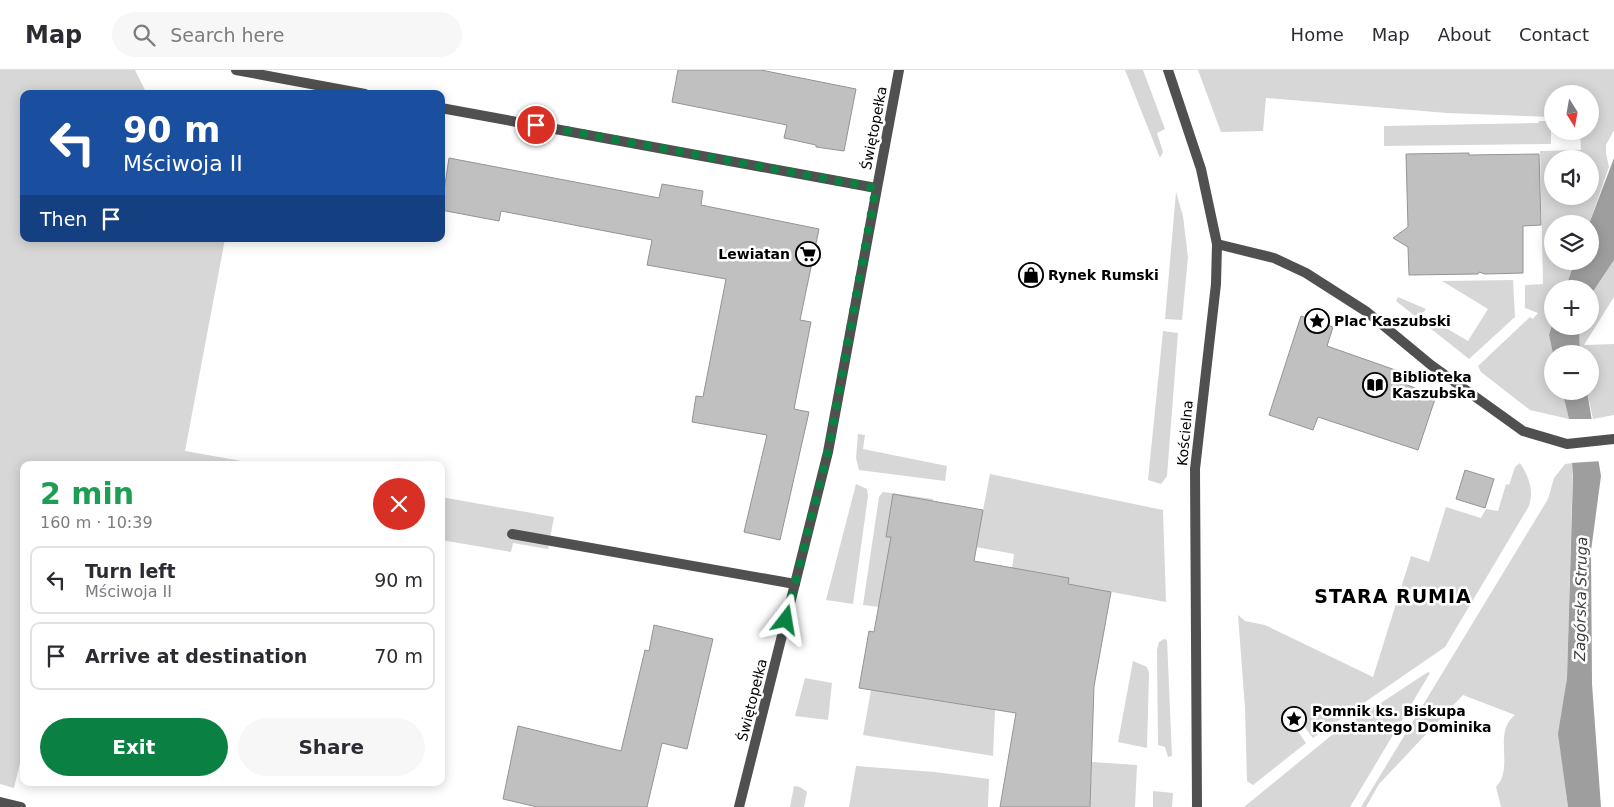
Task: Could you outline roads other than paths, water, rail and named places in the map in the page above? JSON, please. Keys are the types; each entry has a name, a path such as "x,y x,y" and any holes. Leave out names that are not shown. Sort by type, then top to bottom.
{"street":[{"path":"236,70 344,90"},
{"name":"Świętopełka","path":"739,807 828,452 899,70"},
{"name":"Kościelna","path":"1168,70 1201,169 1217,244 1216,284 1195,469 1197,807"},
{"path":"445,109 876,188"},
{"path":"1217,244 1274,258 1306,273 1367,312 1431,365 1523,431 1567,444 1600,442 1614,439"},
{"path":"512,534 795,584"},
{"path":"0,802 21,807"}],"water":[{"path":"1614,158 1614,260 1599,282 1599,280 1568,280 1572,270 1599,270 1599,215 1592,215 1596,205 1599,205 1599,198"},
{"path":"1549,335 1579,335 1580,345 1551,345"},
{"name":"Zagórska Struga","path":"1564,400 1588,400 1601,476 1591,551 1592,684 1601,807 1568,807 1558,734 1567,678 1573,475 1569,419"}],"place":[{"name":"Lewiatan","path":"808,254"},
{"name":"Rynek Rumski","path":"1031,275"},
{"name":"Plac Kaszubski","path":"1317,321"},
{"name":"Biblioteka Kaszubska","path":"1375,385"},
{"name":"Pomnik ks. Biskupa Konstantego Dominika","path":"1294,719"}],"district":[{"name":"STARA RUMIA","path":"1393,596"}]}
